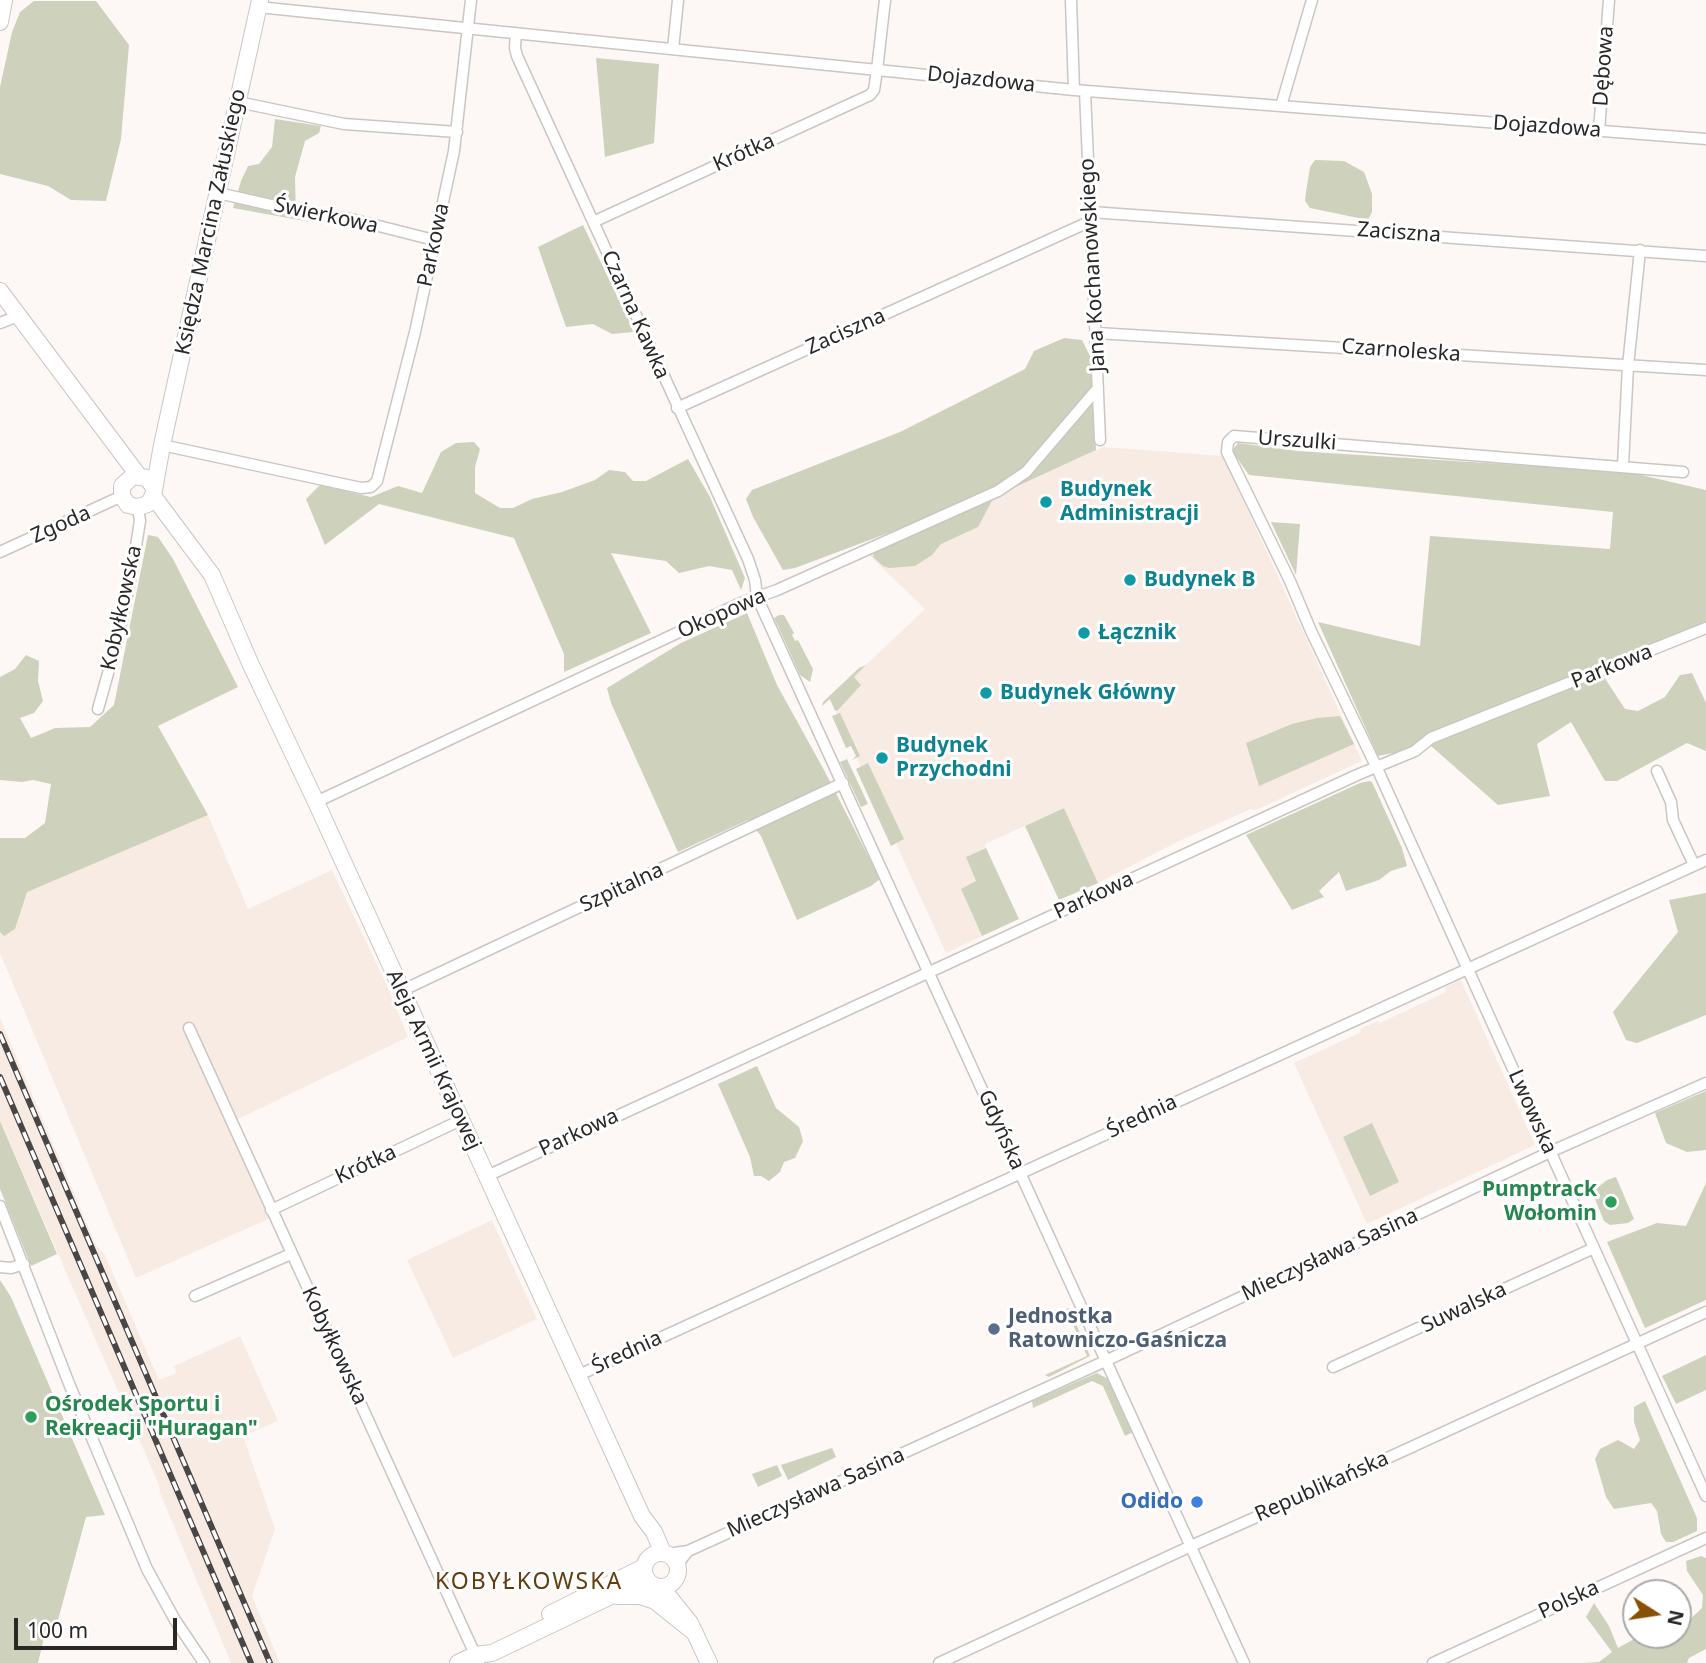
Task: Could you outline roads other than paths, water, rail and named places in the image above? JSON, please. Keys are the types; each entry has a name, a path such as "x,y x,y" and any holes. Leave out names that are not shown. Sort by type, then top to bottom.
{"street":[{"path":"0,22 4,0"},
{"name":"Parkowa","path":"162,444 361,488 374,485 379,475 415,332 457,132 471,0"},
{"path":"673,49 678,0"},
{"path":"877,70 884,0"},
{"name":"Jana Kochanowskiego","path":"1072,0 1091,216 1100,440"},
{"path":"1281,106 1312,0"},
{"name":"Dębowa","path":"1597,0 1609,0 1599,131"},
{"name":"Dojazdowa","path":"259,3 468,28 1080,90 1706,139"},
{"name":"Księdza Marcina Załuskiego","path":"139,491 162,444 259,3"},
{"name":"Czarna Kawka","path":"516,33 514,48 517,56 748,559 757,597"},
{"name":"Krótka","path":"593,222 865,98 874,90 877,70"},
{"path":"237,102 344,124 457,132"},
{"name":"Świerkowa","path":"218,193 293,210 355,220 434,240"},
{"name":"Zaciszna","path":"677,408 1091,216 1706,256"},
{"path":"1623,466 1628,366 1640,250"},
{"name":"Aleja Armii Krajowej","path":"0,291 93,418 139,491 212,575 579,1375 642,1516 661,1568 687,1607 692,1628 709,1663"},
{"path":"0,323 18,316"},
{"name":"Czarnoleska","path":"1097,333 1706,370"},
{"name":"Okopowa","path":"316,802 741,603 1008,486 1026,472 1098,388"},
{"name":"Urszulki","path":"1376,766 1227,452 1228,442 1234,436 1683,472"},
{"name":"Zgoda","path":"0,552 139,491"},
{"name":"Kobyłkowska","path":"98,709 119,634 132,571 140,521 139,491"},
{"name":"Gdyńska","path":"757,597 1244,1663"},
{"name":"Parkowa","path":"486,1176 1376,766 1415,751 1431,738 1706,628"},
{"name":"Lwowska","path":"1376,766 1706,1496"},
{"path":"1657,771 1671,802 1673,820 1694,865"},
{"name":"Szpitalna","path":"401,991 843,783"},
{"name":"Średnia","path":"579,1375 1706,860"},
{"name":"Kobyłkowska","path":"189,1028 477,1659"},
{"name":"Mieczysława Sasina","path":"458,1663 492,1653 636,1584 688,1551 1106,1361 1550,1152 1706,1083"},
{"name":"Krótka","path":"271,1210 461,1120"},
{"path":"0,1206 147,1569 175,1620 205,1663"},
{"name":"Suwalska","path":"1333,1367 1594,1248"},
{"path":"195,1296 291,1254"},
{"path":"0,1267 10,1268 24,1264"},
{"name":"Republikańska","path":"939,1663 1706,1312"},
{"name":"Polska","path":"1433,1663 1706,1538"},
{"name":"Mieczysława Sasina","path":"477,1659 488,1643 661,1568"},
{"path":"611,1597 640,1596 655,1601 692,1628"}],"railway":[{"path":"0,1034 270,1663"},
{"path":"0,1077 251,1663"}],"place":[{"name":"Budynek Administracji","path":"1046,502"},
{"name":"Budynek B","path":"1130,580"},
{"name":"Łącznik","path":"1084,633"},
{"name":"Budynek Główny","path":"986,693"},
{"name":"Budynek Przychodni","path":"882,758"},
{"name":"Pumptrack Wołomin","path":"1611,1202"},
{"name":"Jednostka Ratowniczo-Gaśnicza","path":"994,1329"},
{"name":"Ośrodek Sportu i Rekreacji \"Huragan\"","path":"31,1417"},
{"name":"Odido","path":"1197,1502"}],"district":[{"name":"KOBYŁKOWSKA","path":"529,1582"}]}
